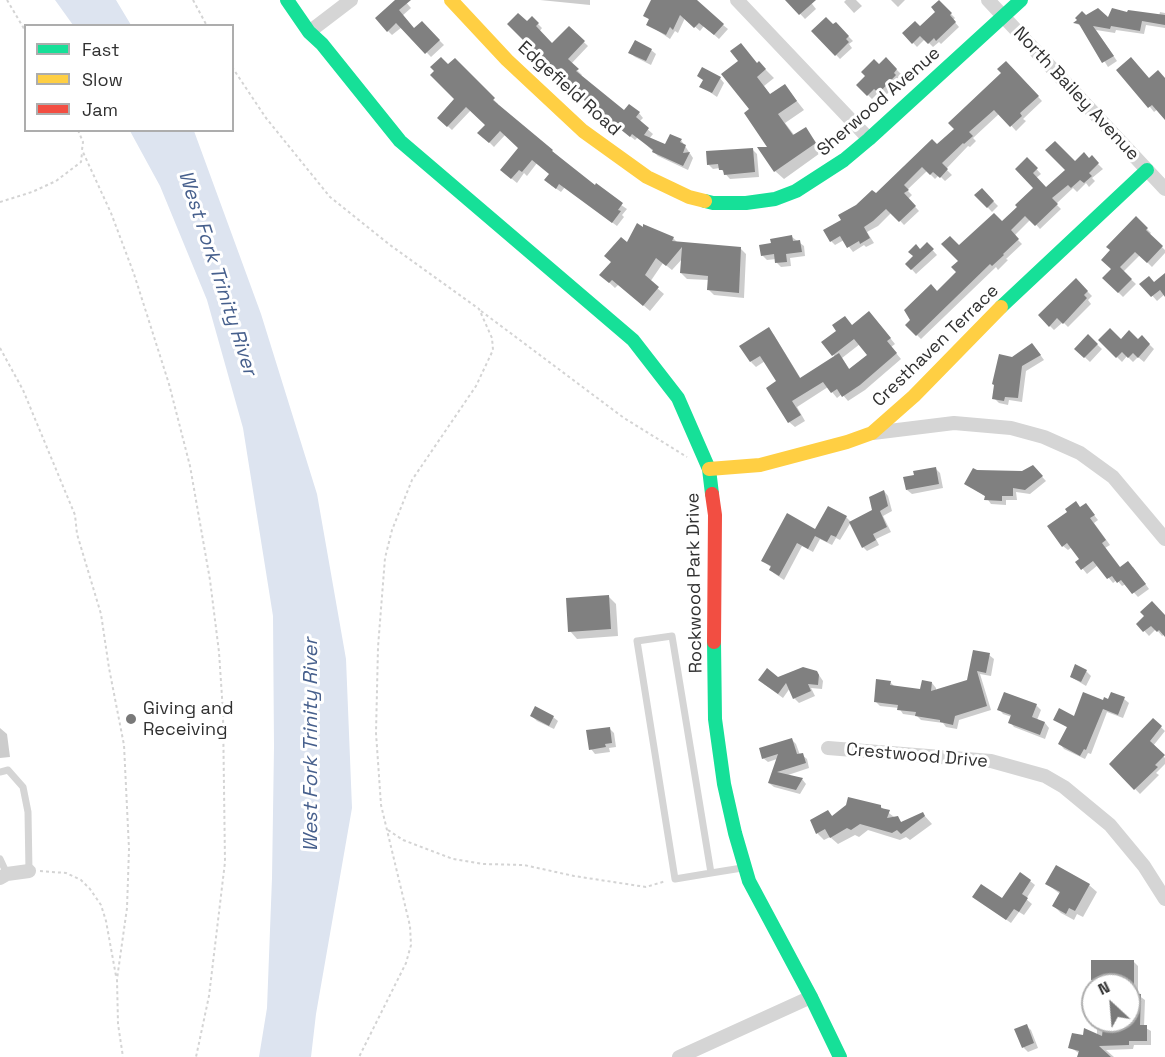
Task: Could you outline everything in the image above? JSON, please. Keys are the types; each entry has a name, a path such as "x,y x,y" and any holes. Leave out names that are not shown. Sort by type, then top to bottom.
{"street":[{"name":"Rockwood Park Drive","path":"287,0 309,32 322,44 400,141 633,340 678,398 709,469 715,515 713,591 715,719 724,784 749,881 840,1057"},
{"path":"309,32 351,0"},
{"name":"Edgefield Road","path":"451,0 507,60 583,131 647,177 674,191"},
{"path":"737,0 869,139"},
{"name":"North Bailey Avenue","path":"988,0 1165,189"},
{"name":"Sherwood Avenue","path":"674,191 713,203 746,203 775,199 796,191 869,139 1021,0"},
{"name":"Cresthaven Terrace","path":"709,469 760,465 848,442 872,433 914,396 980,326 1147,170"},
{"path":"872,433 954,423 1011,428 1044,437 1080,453 1113,477 1165,538"},
{"name":"Crestwood Drive","path":"828,748 991,760 1045,776 1064,787 1110,825 1144,866 1165,899"},
{"path":"4,876 29,871"},
{"path":"679,1057 811,997"}],"lane":[{"path":"711,873 672,636 637,641 675,879 711,873 745,867"},
{"path":"0,772 8,770 23,787 28,812 29,871"},
{"path":"0,859 4,876"}],"path":[{"path":"7,0 24,29"},
{"path":"193,0 206,24"},
{"path":"234,71 266,118 330,197 390,245 624,418 690,458"},
{"path":"0,202 32,192 56,181 81,162 82,142 79,132"},
{"path":"82,150 111,213 134,274 169,384 190,466 212,590 224,712 225,862 209,996 196,1057"},
{"path":"359,1057 406,963 411,945 410,926 381,805 376,733 378,647 385,558 392,530 412,480 476,386 493,350 492,337 479,309"},
{"path":"0,348 23,390 75,515 77,534 101,614 124,745 129,849 127,908 117,979 118,1024 123,1057"},
{"path":"387,830 403,840 453,859 483,864 524,865 574,876 646,887 675,879"},
{"path":"29,871 66,873 81,880 90,889 101,905 106,921 117,979"}],"water":[{"path":"55,0 116,0 130,24 72,24"},
{"name":"West Fork Trinity River","path":"131,132 194,132 261,314 317,494 346,659 352,808 316,1014 311,1057 259,1057 267,1008 272,878 273,616 243,428 207,300 160,186"}],"building":[{"path":"395,0 411,0 399,10 414,28 422,21 440,40 425,54 396,23 387,32 375,18"},
{"path":"651,0 697,0 724,24 714,35 699,23 694,28 680,15 673,30 670,27 666,35 646,25 649,19 643,16"},
{"path":"785,0 816,0 799,15"},
{"path":"939,0 952,13 950,15 956,22 936,41 934,38 928,44 920,36 912,44 902,33 915,21 920,26 935,12 931,7"},
{"path":"1098,8 1108,17 1112,8 1127,12 1128,10 1165,15 1165,25 1142,21 1140,31 1111,26 1110,29 1093,26 1114,56 1102,63 1079,24 1073,23 1082,11 1086,15"},
{"path":"518,13 527,21 532,16 539,23 536,26 552,43 569,26 585,41 568,59 579,69 576,71 624,110 629,104 640,112 636,117 649,128 644,135 665,144 670,134 682,139 680,142 686,145 683,153 690,152 683,166 652,152 653,150 632,134 630,137 564,84 537,59 540,57 507,24"},
{"path":"826,17 833,24 836,22 849,36 846,39 849,42 835,56 811,31"},
{"path":"635,40 652,49 646,61 628,53"},
{"path":"741,43 757,63 759,61 766,69 757,77 770,94 785,84 797,101 778,114 793,135 806,127 816,143 774,172 757,147 767,147 744,113 749,109 721,74 738,61 730,51"},
{"path":"441,57 448,64 455,58 495,98 493,100 552,151 595,185 596,183 623,203 618,210 621,211 612,223 559,184 556,189 544,180 549,174 532,160 522,172 519,170 511,179 500,170 518,148 500,131 489,143 477,133 485,125 466,107 447,127 437,118 454,99 430,75 434,71 430,67"},
{"path":"886,57 897,69 894,73 896,75 879,93 874,89 867,96 856,85 865,76 861,72 874,59 879,64"},
{"path":"1131,57 1149,78 1158,70 1165,78 1165,120 1152,105 1148,108 1116,70"},
{"path":"1006,61 1039,96 1020,113 1022,116 1010,127 994,110 969,132 973,136 942,163 948,169 940,178 933,172 930,175 922,167 904,185 909,190 904,193 916,206 899,222 886,209 864,227 870,238 860,244 859,241 847,248 840,236 830,242 823,230 841,220 838,215 856,205 872,190 876,193 932,139 937,144 954,129 948,123 1001,73 997,69"},
{"path":"702,67 721,77 712,93 699,87 703,80 697,76"},
{"path":"1055,141 1075,161 1084,152 1089,158 1092,155 1099,163 1089,173 1092,176 1084,183 1080,180 1071,188 1068,185 1052,198 1058,204 1035,226 1025,216 1011,230 1019,239 916,336 905,325 910,320 904,310 931,284 937,291 956,272 951,267 958,261 941,244 950,236 959,245 994,213 1002,221 1017,207 1015,205 1033,188 1015,169 1027,157 1038,168 1033,173 1046,187 1065,170 1045,150"},
{"path":"753,148 755,172 724,175 723,170 719,170 718,164 707,165 706,151"},
{"path":"982,188 994,201 987,208 974,195"},
{"path":"1136,216 1148,228 1146,230 1163,246 1147,263 1135,252 1120,267 1132,279 1118,293 1102,278 1111,269 1101,260 1110,250 1106,247"},
{"path":"637,223 674,237 672,241 741,247 739,293 707,290 708,276 680,273 682,247 666,266 656,258 645,275 659,287 643,306 612,280 609,283 599,275 611,262 604,256 621,237 627,242"},
{"path":"792,235 793,241 800,240 802,252 786,254 787,262 775,263 774,254 761,256 759,245 771,243 770,239"},
{"path":"927,242 934,249 911,270 905,264 913,256 908,252 916,244 920,249"},
{"path":"1165,273 1165,297 1160,290 1151,297 1139,284 1149,276 1154,282"},
{"path":"1076,278 1088,291 1084,295 1087,298 1063,324 1057,318 1049,327 1038,315"},
{"path":"869,311 891,338 887,341 897,353 860,385 842,397 837,389 831,393 823,382 792,401 801,415 788,423 766,388 776,381 760,356 750,362 739,346 769,327 800,378 839,353 849,369 867,355 854,339 832,356 821,342 836,331 832,325 845,316 852,325"},
{"path":"1110,328 1121,339 1129,330 1138,339 1142,335 1150,344 1138,358 1133,353 1128,358 1122,352 1116,358 1098,340"},
{"path":"1088,334 1098,344 1084,358 1074,349"},
{"path":"1032,343 1041,355 1022,366 1018,398 1005,397 1004,401 992,399 994,385 992,384 999,354 1012,357"},
{"path":"1033,465 1043,476 1025,490 1013,488 1013,496 1002,496 1002,501 984,500 985,496 964,484 973,468 1022,471"},
{"path":"936,467 939,484 906,490 903,477 914,475 913,471"},
{"path":"884,490 888,506 880,511 887,527 873,534 876,540 862,548 849,522 872,510 869,497"},
{"path":"1076,501 1080,507 1086,503 1095,515 1090,518 1106,540 1102,543 1120,567 1128,561 1146,584 1132,594 1121,580 1117,583 1112,576 1107,579 1093,561 1081,570 1075,562 1079,559 1067,543 1062,547 1047,526 1067,512 1065,509"},
{"path":"828,506 847,516 836,537 831,535 827,542 815,536 808,549 797,543 779,576 769,570 771,566 761,561 787,513 815,529"},
{"path":"609,595 611,629 568,632 566,598"},
{"path":"1152,601 1165,615 1165,637 1151,626 1143,632 1136,624 1144,616 1140,612"},
{"path":"973,650 990,653 986,673 977,671 987,706 955,716 953,725 940,722 940,720 915,716 916,712 897,710 898,705 874,702 876,679 891,681 890,685 920,689 922,680 932,682 931,691 967,680"},
{"path":"1075,664 1087,670 1081,682 1070,677"},
{"path":"803,667 817,671 818,685 808,684 811,691 793,699 786,683 778,694 758,680 767,668 778,677"},
{"path":"1004,692 1037,704 1032,717 1045,722 1040,735 1008,723 1011,715 997,710"},
{"path":"1083,692 1103,700 1104,697 1108,699 1111,692 1125,697 1118,715 1103,709 1086,750 1084,749 1080,756 1058,744 1067,727 1053,720 1059,708 1074,716"},
{"path":"535,706 554,716 549,726 530,716"},
{"path":"1153,718 1162,726 1150,741 1165,755 1155,765 1158,767 1134,790 1109,764"},
{"path":"610,727 612,743 605,744 606,747 589,750 586,730"},
{"path":"792,738 797,754 803,753 806,763 777,772 803,778 796,790 768,783 778,754 762,759 759,748"},
{"path":"848,797 881,805 881,808 890,810 887,818 898,816 901,822 923,812 925,816 901,834 897,830 892,833 860,824 851,830 847,828 830,838 825,829 816,834 810,820 828,810 832,816 846,805"},
{"path":"1056,865 1090,884 1075,911 1069,908 1066,914 1052,906 1060,892 1045,884"},
{"path":"1020,872 1031,880 1022,894 1028,898 1019,912 1014,909 1006,920 972,897 981,884 1002,898"},
{"path":"1091,960 1134,960 1134,973 1091,973"},
{"path":"1027,1024 1034,1043 1022,1048 1014,1029"},
{"path":"1141,1025 1147,1025 1147,1041 1129,1041 1129,1045 1099,1046 1111,1057 1077,1057 1079,1051 1068,1048 1072,1033 1083,1035 1083,1033 1095,1033 1102,1036 1102,1033 1141,1033"}],"traffic: fast":[{"path":"287,0 309,32 322,44 400,141 633,340 678,398 709,469 712,494"},
{"path":"705,201 746,203 775,199 796,191 844,160 869,139 1021,0"},
{"path":"1001,307 1147,170"},
{"path":"714,642 715,719 724,784 749,881 840,1057"}],"traffic: slow":[{"path":"451,0 507,60 583,131 647,177 689,197 705,201"},
{"path":"709,469 760,465 872,433 914,396 1001,307"}],"traffic: jam":[{"path":"712,494 715,515 714,642"}],"place":[{"name":"Giving and Receiving","path":"131,719"}]}
